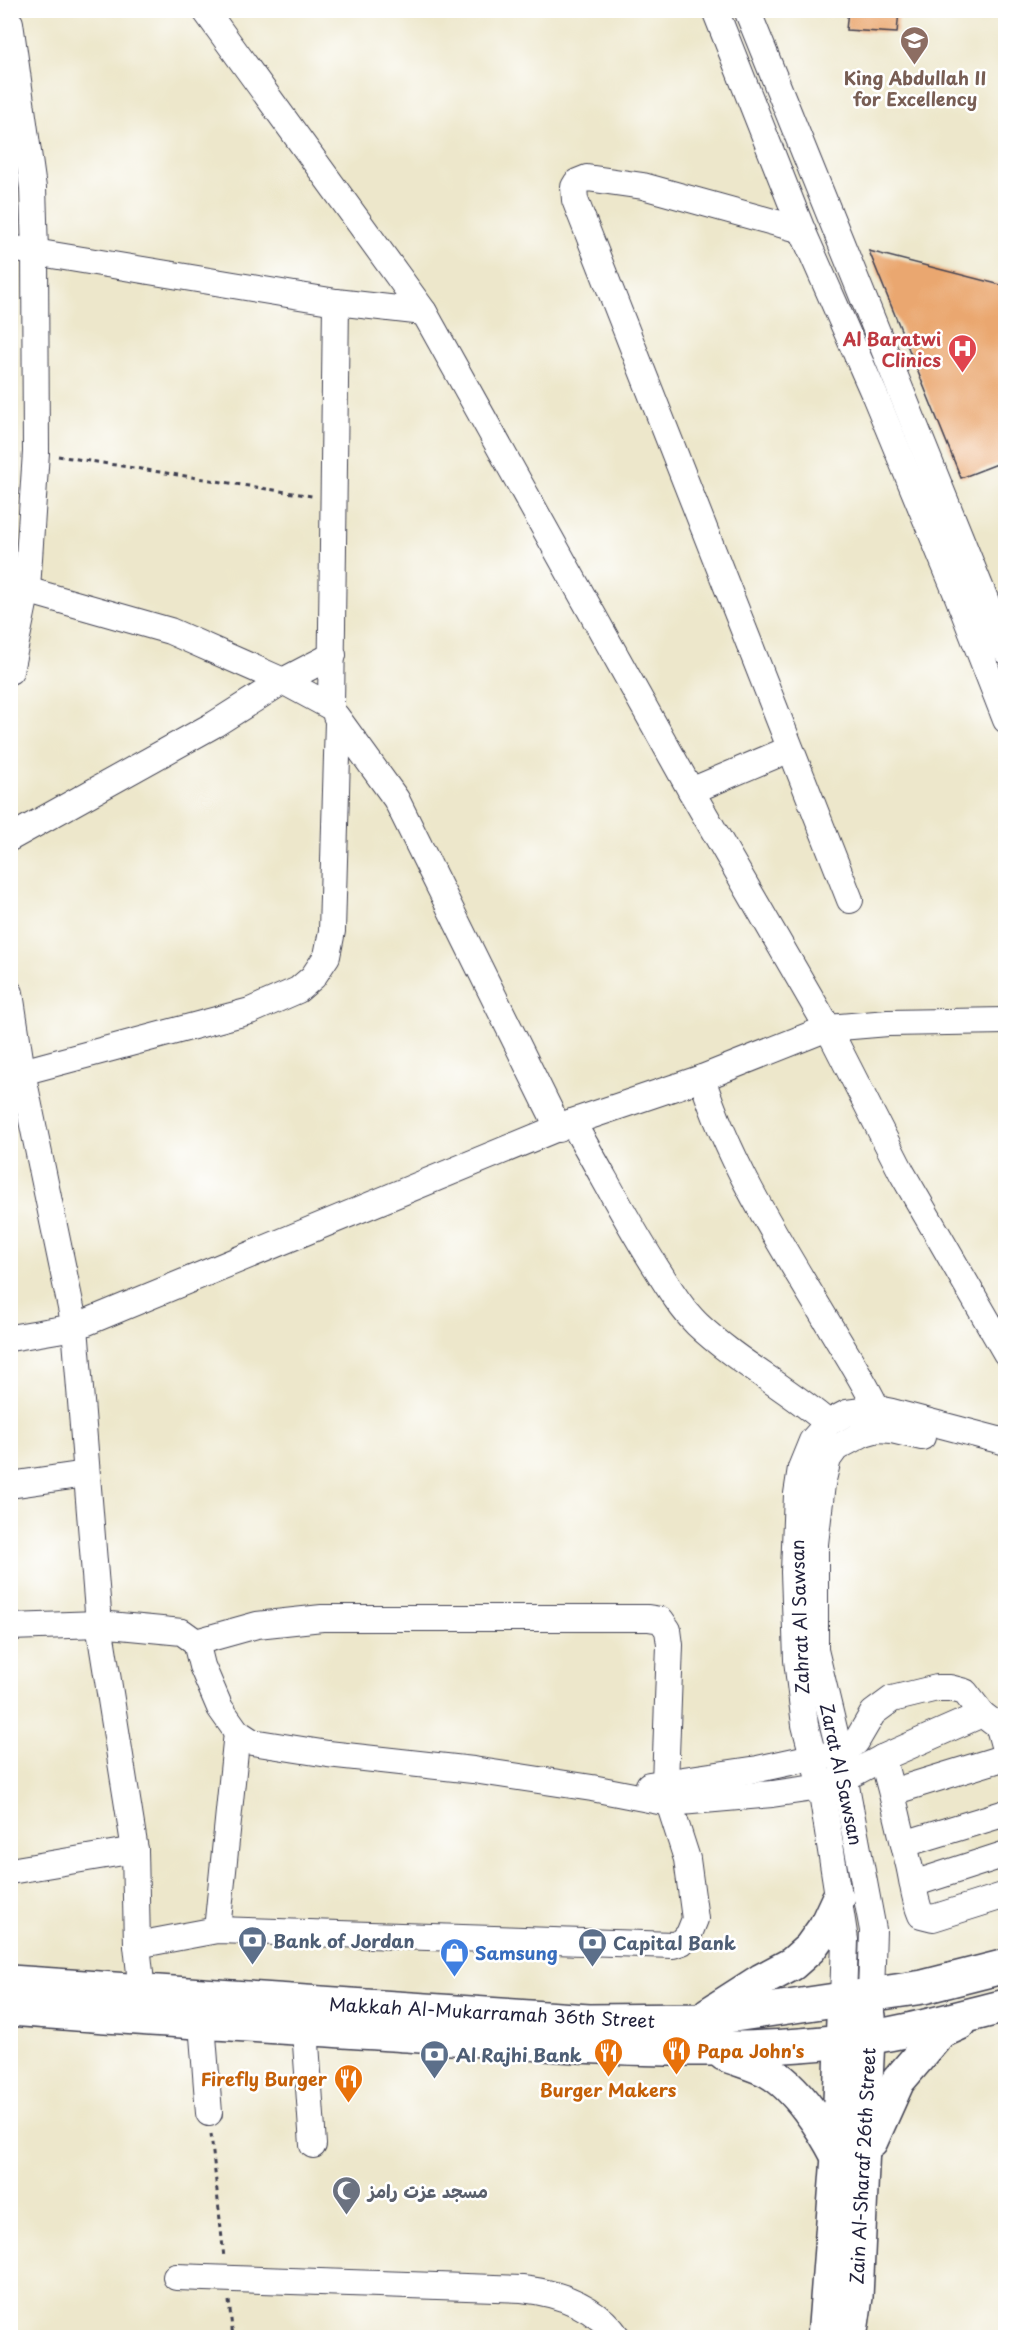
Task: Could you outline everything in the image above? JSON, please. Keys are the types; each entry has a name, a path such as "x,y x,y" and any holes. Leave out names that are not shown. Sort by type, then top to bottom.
{"main road":[{"path":"700,2020 762,1980 792,1964 810,1948 825,1927 838,1899"},
{"name":"Makkah Al-Mukarramah 36th Street","path":"10,1982 589,2021 700,2020 923,1987 1005,1966"},
{"name":"Zain Al-Sharaf 26th Street","path":"850,2337 856,2297 851,2157 857,1997"},
{"path":"714,2050 768,2071 786,2083 819,2125 851,2157 898,2081 940,2032 995,2008"},
{"name":"Makkah Al-Mukarramah 36th Street","path":"10,2009 582,2047 714,2050 855,2039 995,2008"},
{"name":"Zain Al-Sharaf 26th Street","path":"824,2337 851,2157"}],"street":[{"path":"205,10 424,312 691,791 828,1028 902,1173 1005,1353"},
{"path":"715,10 802,230 875,396 958,597 1005,720"},
{"path":"747,10 1005,651"},
{"path":"10,23 33,188 23,250 36,453 10,671"},
{"path":"802,230 643,186 586,178 577,182 574,187 575,200 850,900"},
{"path":"23,250 336,302 424,312"},
{"path":"22,1072 250,1011 298,990 313,977 327,956 332,931 335,714 333,655 336,302"},
{"path":"19,587 170,631 283,681 335,714 396,799 566,1126 671,1292 695,1322 718,1343 806,1404 828,1423 847,1413 877,1409 1005,1443"},
{"path":"10,838 215,724 283,681 333,655"},
{"path":"691,791 790,748"},
{"path":"10,993 22,1072 75,1326 99,1624 135,1850 137,1945 142,1992"},
{"path":"10,1338 75,1326 566,1126 702,1078 828,1028 888,1023 1005,1021"},
{"path":"702,1078 721,1128 766,1219 862,1378 877,1409"},
{"name":"Zahrat Al Sawsan","path":"828,1423 812,1441 801,1468 796,1494 794,1572 797,1660 805,1725 813,1757 832,1783 838,1899 857,1997"},
{"name":"Zarat Al Sawsan","path":"857,1997 873,1930 832,1783 840,1754 815,1650 815,1544 822,1484 828,1459 836,1448 849,1440 878,1429 892,1430 1005,1459"},
{"path":"10,1485 86,1474"},
{"path":"137,1945 217,1930 673,1946 682,1942 689,1934 695,1919 687,1858 667,1793 670,1646 668,1630 661,1620 648,1618 322,1618 257,1625 196,1642"},
{"path":"10,1627 99,1624 182,1632 196,1642 202,1666 220,1708 237,1732 252,1742 473,1770 592,1788 667,1793 772,1794 832,1783 882,1758 982,1714"},
{"path":"667,1793 758,1769 813,1757 840,1754 856,1742 873,1713 892,1699 937,1688 950,1688 965,1692 982,1714 999,1727 1005,1755 892,1792"},
{"path":"217,1930 237,1732"},
{"path":"882,1758 892,1792 915,1901 921,1915 927,1918 1005,1895"},
{"path":"904,1844 1005,1813"},
{"path":"10,1871 135,1850"},
{"path":"913,1884 1005,1854"},
{"path":"202,2023 209,2113"},
{"path":"305,2029 313,2145"},
{"path":"176,2277 522,2289 548,2292 596,2314 618,2337"}],"path":[{"path":"36,453 335,500"},
{"path":"209,2113 233,2337"}],"building":[{"path":"848,10 899,10 897,33 846,30"},
{"name":"Al Baratwi Clinics","path":"869,251 1005,286 1005,461 961,478"}],"place":[{"name":"King Abdullah II for Excellency","path":"915,66"},
{"name":"Al Baratwi Clinics","path":"962,374"},
{"name":"Bank of Jordan","path":"252,1966"},
{"name":"Capital Bank","path":"592,1968"},
{"name":"Samsung","path":"454,1978"},
{"name":"Papa John's","path":"676,2076"},
{"name":"Burger Makers","path":"608,2078"},
{"name":"Al Rajhi Bank","path":"435,2080"},
{"name":"Firefly Burger","path":"348,2104"},
{"name":"مسجد عزت رامز","path":"347,2216"}]}
